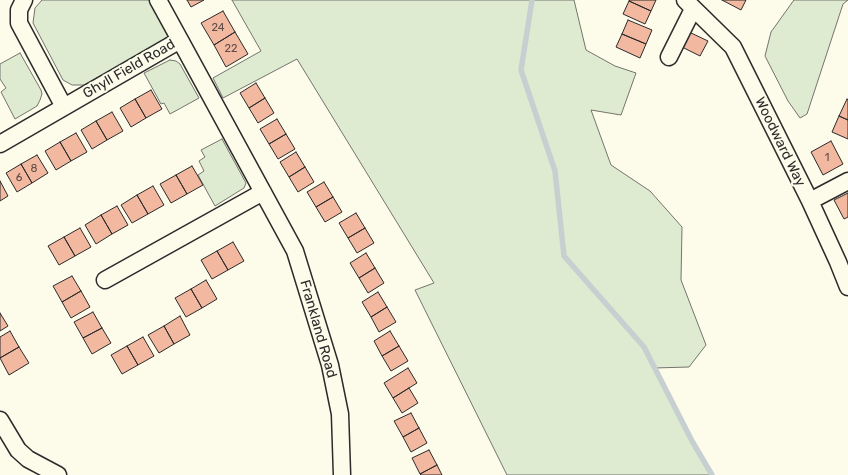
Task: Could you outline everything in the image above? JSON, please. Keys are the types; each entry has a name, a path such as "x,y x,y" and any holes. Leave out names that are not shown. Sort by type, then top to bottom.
{"street":[{"path":"24,0 19,10 19,23 64,107"},
{"name":"Ghyll Field Road","path":"0,144 180,40 158,0"},
{"name":"Woodward Way","path":"668,58 689,5 733,47 810,201 848,287"},
{"name":"Frankland Road","path":"180,40 295,251 330,365 340,414 342,475"},
{"path":"810,201 848,181"},
{"path":"105,280 263,192"},
{"path":"0,420 18,450 28,459 58,475"}],"green space":[{"path":"42,0 153,0 169,31 168,36 160,43 84,85 72,85 63,80 33,23 35,8"},
{"path":"232,0 574,0 586,50 615,66 636,73 621,115 591,110 611,165 650,191 682,227 681,280 706,345 689,367 654,368 712,475 507,475 415,290 434,283 297,59 223,98 213,78 261,51"},
{"path":"794,0 848,0 843,4 807,114 800,118 788,101 765,56 771,32"},
{"path":"20,53 42,94 37,106 15,119 1,92 6,88 0,79 0,64"},
{"path":"170,60 180,64 199,98 170,114 164,103 161,104 144,73"},
{"path":"222,139 246,183 244,188 215,206 198,175 204,171 199,161 205,157 201,150"}],"building":[{"path":"187,0 204,0 191,7"},
{"path":"630,0 656,0 651,11"},
{"path":"722,0 746,0 741,10"},
{"path":"629,1 651,11 645,24 623,14"},
{"path":"223,11 235,32 214,45 201,23"},
{"path":"628,20 652,30 646,44 622,34"},
{"path":"235,32 248,54 226,67 214,45"},
{"path":"689,32 708,41 700,56 682,47"},
{"path":"622,34 646,44 640,58 616,47"},
{"path":"256,83 265,98 249,108 240,93"},
{"path":"151,90 162,109 146,118 135,99"},
{"path":"265,98 274,113 258,123 249,108"},
{"path":"135,99 146,118 131,127 120,108"},
{"path":"848,100 848,120 839,116"},
{"path":"112,112 123,131 107,140 96,121"},
{"path":"839,116 848,120 848,139 832,132"},
{"path":"277,119 286,134 269,144 260,129"},
{"path":"96,121 107,140 92,149 81,130"},
{"path":"76,133 87,152 71,161 60,142"},
{"path":"286,134 295,149 278,159 269,144"},
{"path":"831,141 843,164 823,175 811,152"},
{"path":"60,142 71,161 56,170 45,151"},
{"path":"296,152 305,167 289,177 280,162"},
{"path":"37,155 48,173 32,183 21,164"},
{"path":"21,164 32,183 17,192 6,173"},
{"path":"192,166 203,185 187,194 176,175"},
{"path":"305,167 314,182 298,192 289,177"},
{"path":"176,175 187,194 171,203 160,184"},
{"path":"0,181 8,196 0,201"},
{"path":"324,182 333,197 316,207 307,192"},
{"path":"153,186 164,205 148,214 137,195"},
{"path":"848,193 848,217 844,219 834,200"},
{"path":"137,195 148,214 132,223 121,205"},
{"path":"333,197 342,212 325,222 316,207"},
{"path":"117,206 128,225 112,234 101,215"},
{"path":"356,213 365,228 348,238 339,223"},
{"path":"101,215 112,234 96,244 85,225"},
{"path":"80,228 91,247 75,256 64,237"},
{"path":"365,228 374,243 357,253 348,238"},
{"path":"64,237 75,256 59,265 48,246"},
{"path":"233,242 244,261 228,270 217,251"},
{"path":"217,251 228,270 212,279 201,260"},
{"path":"366,253 375,268 359,278 350,263"},
{"path":"375,268 384,283 368,293 359,278"},
{"path":"72,276 81,291 62,302 53,286"},
{"path":"206,280 217,299 202,308 191,289"},
{"path":"191,289 202,308 186,317 175,298"},
{"path":"81,291 90,307 71,318 62,302"},
{"path":"378,292 387,307 371,317 362,302"},
{"path":"387,307 396,322 379,332 371,317"},
{"path":"93,312 102,328 83,338 74,322"},
{"path":"0,313 8,326 0,331"},
{"path":"180,316 190,335 174,344 164,326"},
{"path":"164,326 174,344 159,353 148,335"},
{"path":"102,328 111,343 92,354 83,338"},
{"path":"10,331 19,347 0,358 0,337"},
{"path":"390,331 399,346 382,356 374,341"},
{"path":"143,337 154,356 138,365 127,346"},
{"path":"127,346 138,365 122,374 111,355"},
{"path":"399,346 408,361 391,371 382,356"},
{"path":"19,347 29,363 9,375 0,358"},
{"path":"408,368 417,383 393,398 384,383"},
{"path":"409,388 418,403 402,413 393,398"},
{"path":"411,413 419,428 403,437 394,421"},
{"path":"419,428 427,443 411,452 403,437"},
{"path":"429,450 437,465 420,474 412,458"},
{"path":"437,465 442,475 420,474"}],"waterway":[{"path":"532,0 521,70 555,171 564,256 644,347 692,441 712,475"}]}
